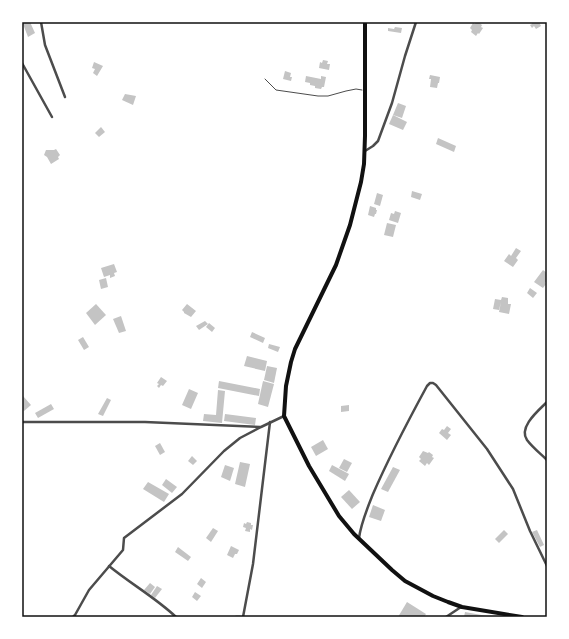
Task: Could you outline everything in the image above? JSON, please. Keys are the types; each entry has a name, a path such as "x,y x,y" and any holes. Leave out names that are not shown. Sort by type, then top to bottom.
{"main road":[{"path":"364,22 364,164 361,182 342,250 295,349 286,386 284,416 309,466 339,516 359,539 392,570 406,581 433,596 448,602 522,617"}],"street":[{"path":"41,22 45,45 65,97"},
{"path":"364,152 378,141 392,102 416,22"},
{"path":"22,63 52,117"},
{"path":"359,539 360,528 366,511 394,449 427,386 430,383 433,383 487,449 504,476 512,489 547,566"},
{"path":"547,402 528,422 525,434 526,439 547,460"},
{"path":"73,617 76,615 89,590 124,550 124,538 182,494 224,451 240,438 284,416"},
{"path":"22,422 145,422 261,427"},
{"path":"236,617 242,617 253,564 270,422"},
{"path":"109,566 122,577 159,602 176,617"},
{"path":"446,617 462,606"}],"lane":[{"path":"265,78 276,90 318,96 328,96 356,89 365,90"}],"building":[{"path":"30,22 35,33 28,37 23,24"},
{"path":"476,22 482,25 481,27 483,28 476,36 471,32 472,30 470,28 473,23 475,24"},
{"path":"531,22 539,22 541,26 536,29 534,26 532,28 530,25 532,24"},
{"path":"395,27 402,28 401,33 388,31 388,28 394,29"},
{"path":"323,60 328,61 327,64 330,64 329,70 319,68 320,62 322,63"},
{"path":"94,62 103,66 97,76 93,73 95,69 92,68"},
{"path":"285,71 291,73 291,81 283,79"},
{"path":"430,75 440,77 437,88 430,87"},
{"path":"306,76 321,79 321,76 326,77 324,87 321,89 315,88 315,86 310,85 310,83 305,82"},
{"path":"125,94 136,96 133,105 122,100"},
{"path":"398,103 406,106 402,118 393,115"},
{"path":"393,115 407,122 403,130 389,124"},
{"path":"101,127 105,132 99,137 95,133"},
{"path":"438,138 456,146 454,152 436,144"},
{"path":"56,149 60,155 58,157 59,159 51,164 44,155 46,150"},
{"path":"412,191 422,194 420,200 411,197"},
{"path":"377,193 383,195 380,206 374,204"},
{"path":"370,206 376,208 377,210 374,217 368,215"},
{"path":"395,211 401,213 398,223 389,220 391,213 394,214"},
{"path":"387,223 396,225 393,237 384,235"},
{"path":"516,248 521,251 516,258 518,260 513,267 504,261 509,254 511,256"},
{"path":"114,264 117,272 114,273 115,276 110,278 110,275 104,277 101,268"},
{"path":"543,270 547,273 547,280 543,288 534,282"},
{"path":"106,278 108,287 101,289 99,280"},
{"path":"530,288 537,293 533,298 527,293"},
{"path":"502,297 508,298 508,304 511,304 509,314 499,312 501,302 499,310 493,309 495,299 501,300"},
{"path":"96,304 106,315 95,325 86,313"},
{"path":"187,304 196,311 191,317 182,310"},
{"path":"121,316 126,331 119,333 113,319"},
{"path":"205,321 208,324 199,330 196,326"},
{"path":"209,323 215,328 212,332 206,327"},
{"path":"252,332 265,338 263,343 250,337"},
{"path":"83,337 89,347 84,350 78,340"},
{"path":"269,344 280,347 278,352 268,348"},
{"path":"247,356 267,361 265,371 244,366"},
{"path":"267,366 277,368 274,383 264,380"},
{"path":"161,377 167,381 159,388 157,386 159,384 157,383"},
{"path":"219,381 260,389 259,396 218,388"},
{"path":"263,381 274,384 268,407 258,404"},
{"path":"189,389 198,393 191,409 182,405"},
{"path":"218,390 225,391 222,423 203,421 204,414 216,415"},
{"path":"23,396 31,405 24,411 22,408"},
{"path":"107,398 111,400 103,416 98,414"},
{"path":"51,404 54,409 38,418 35,413"},
{"path":"349,405 349,411 341,412 341,406"},
{"path":"225,414 256,418 255,425 224,421"},
{"path":"447,426 451,429 448,433 451,435 447,440 439,433"},
{"path":"323,440 328,449 316,456 311,447"},
{"path":"160,443 165,452 160,455 155,446"},
{"path":"423,451 429,452 433,455 432,457 434,458 429,465 427,463 425,466 419,461 421,459 419,457"},
{"path":"192,456 197,461 193,465 188,461"},
{"path":"344,459 352,463 347,472 339,468"},
{"path":"240,462 250,464 245,487 235,484"},
{"path":"225,465 234,468 230,481 221,477"},
{"path":"332,465 349,474 345,481 329,471"},
{"path":"393,467 400,470 388,492 381,489"},
{"path":"166,479 177,487 172,493 162,485"},
{"path":"148,482 169,494 164,502 143,489"},
{"path":"349,490 360,502 352,509 341,497"},
{"path":"373,505 385,510 381,521 369,517"},
{"path":"247,522 253,525 250,532 245,531 246,528 243,527 244,523 246,524"},
{"path":"213,528 218,531 211,542 206,538"},
{"path":"504,530 508,534 499,543 495,539"},
{"path":"537,530 544,545 540,547 532,532"},
{"path":"231,546 239,550 233,558 227,555"},
{"path":"178,547 191,557 188,561 175,552"},
{"path":"201,578 206,582 202,588 197,584"},
{"path":"150,583 155,587 150,594 144,590"},
{"path":"157,586 162,589 155,598 151,595"},
{"path":"195,592 201,596 197,601 192,597"},
{"path":"407,602 426,614 424,617 398,617"},
{"path":"465,612 487,616 487,617 464,617"}]}
